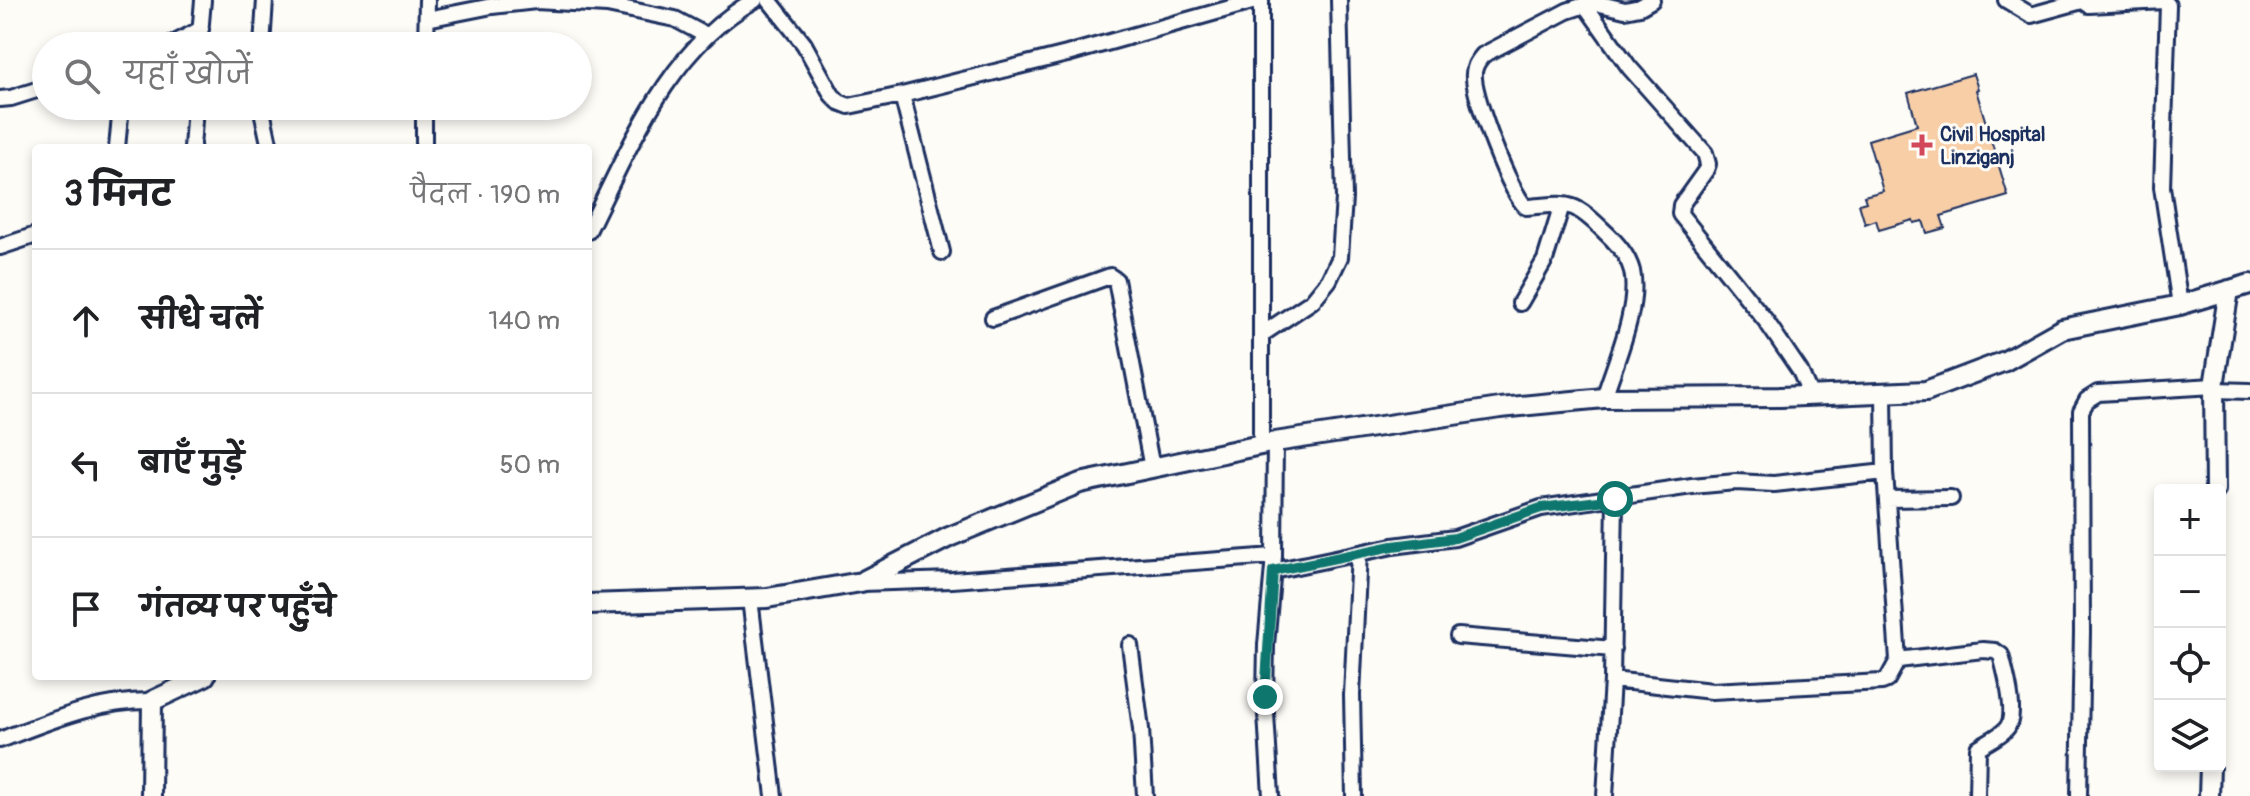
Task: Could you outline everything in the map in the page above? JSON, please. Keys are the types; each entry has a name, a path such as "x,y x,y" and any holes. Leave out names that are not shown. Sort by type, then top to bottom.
{"street":[{"path":"201,32 203,0"},
{"path":"263,32 265,0"},
{"path":"427,0 427,32"},
{"path":"592,223 656,100 700,41 755,0"},
{"path":"769,0 804,44 832,95 849,106 1067,54 1260,0 1261,335 1274,563 1265,697 1271,796"},
{"path":"1261,335 1312,301 1329,280 1340,257 1344,198 1339,0"},
{"path":"1604,398 1632,308 1632,271 1614,240 1580,209 1562,205 1526,207 1520,201 1503,168 1473,75 1476,63 1483,55 1567,11 1589,2 1625,10 1652,0"},
{"path":"2006,0 2031,15 2082,0 2089,5 2164,1 2168,5 2162,187 2180,305"},
{"path":"427,19 492,6 536,1 564,2 607,5 675,19 707,36"},
{"path":"1589,2 1629,67 1705,153 1706,170 1681,205 1680,214 1766,321 1800,371 1811,396"},
{"path":"195,32 201,29"},
{"path":"0,99 32,91"},
{"path":"902,95 942,252"},
{"path":"117,144 120,120"},
{"path":"192,144 194,120"},
{"path":"264,120 269,144"},
{"path":"423,144 424,120"},
{"path":"1520,303 1545,260 1562,205"},
{"path":"0,247 32,236"},
{"path":"993,318 1110,276 1116,280 1152,468"},
{"path":"854,584 949,537 1080,483 1268,443 1500,408 1604,398 1811,396 1926,391 2005,361 2062,329 2180,305 2250,284"},
{"path":"2215,484 2214,388 2229,290"},
{"path":"2079,796 2081,411 2087,400 2098,393 2214,388 2250,391"},
{"path":"1612,680 1712,691 1887,680 1898,660 1885,472 1884,393"},
{"path":"592,604 750,599 854,584 1274,563 1455,538 1541,508 1692,486 1736,482 1774,484 1885,472"},
{"path":"1887,499 1951,498"},
{"path":"1605,796 1612,680 1615,499"},
{"path":"1354,796 1352,695 1359,553"},
{"path":"750,599 774,796"},
{"path":"1458,636 1613,649"},
{"path":"1130,645 1141,729 1145,796"},
{"path":"1898,660 1983,650 2001,655 2010,697 2010,724 1978,748 1977,796"},
{"path":"0,740 82,710 126,701 152,701 197,680"},
{"path":"151,796 152,701"},
{"path":"2209,796 2210,772"}],"building":[{"path":"1973,74 2008,196 1941,216 1945,228 1927,233 1923,221 1914,223 1913,220 1879,230 1876,220 1865,224 1859,204 1866,202 1864,196 1883,191 1868,140 1917,125 1908,93"}],"place":[{"name":"Civil Hospital Linziganj","path":"1922,145"}],"route":[{"path":"1265,697 1273,571 1393,546 1455,538 1541,508 1615,499"}]}
